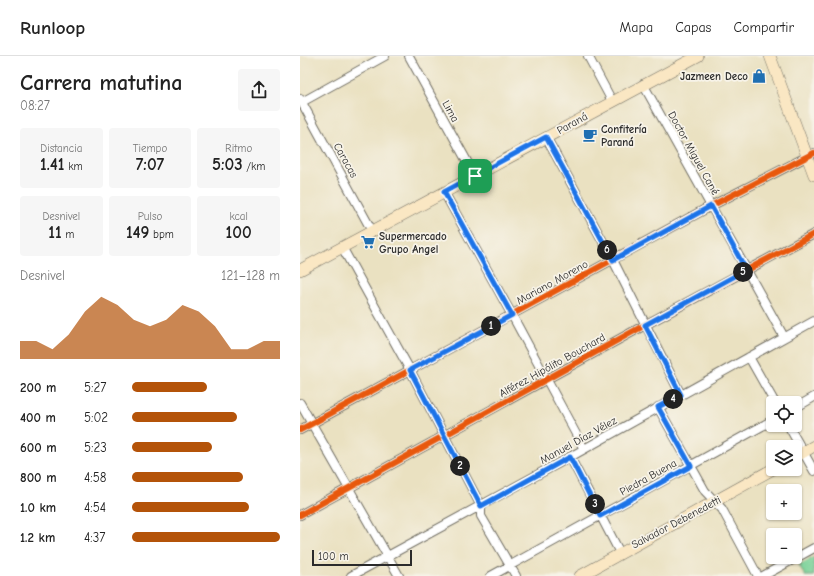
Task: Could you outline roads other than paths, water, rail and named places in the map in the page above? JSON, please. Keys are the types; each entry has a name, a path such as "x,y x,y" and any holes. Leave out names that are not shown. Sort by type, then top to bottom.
{"street":[{"path":"301,101 386,56"},
{"name":"Lima","path":"409,56 475,176"},
{"path":"588,56 612,101"},
{"name":"Paraná","path":"300,270 643,84 698,56"},
{"path":"770,56 811,155 814,175"},
{"name":"Doctor Miguel Cané","path":"643,84 784,337"},
{"name":"Caracas","path":"301,101 372,231"},
{"path":"546,137 613,260 681,395"},
{"name":"Mariano Moreno","path":"300,430 711,206 811,155"},
{"path":"444,192 584,449"},
{"name":"Alférez Hipólito Bouchard","path":"300,515 645,325 814,234"},
{"path":"342,247 410,370 481,506 481,516 516,576"},
{"name":"Manuel Díaz Vélez","path":"351,576 570,457 814,321"},
{"path":"749,357 771,396"},
{"path":"802,404 814,397"},
{"path":"300,403 399,576"},
{"path":"658,407 705,491 722,509 758,576"},
{"name":"Piedra Buena","path":"491,576 766,424"},
{"path":"802,453 814,446"},
{"path":"570,457 620,553"},
{"path":"802,458 814,471"},
{"name":"Salvador Debenedetti","path":"580,576 766,473"},
{"path":"763,576 814,548"}],"place":[{"name":"Jazmeen Deco","path":"759,76"},
{"name":"Confitería Paraná","path":"590,135"},
{"name":"Supermercado Grupo Angel","path":"368,242"}]}
